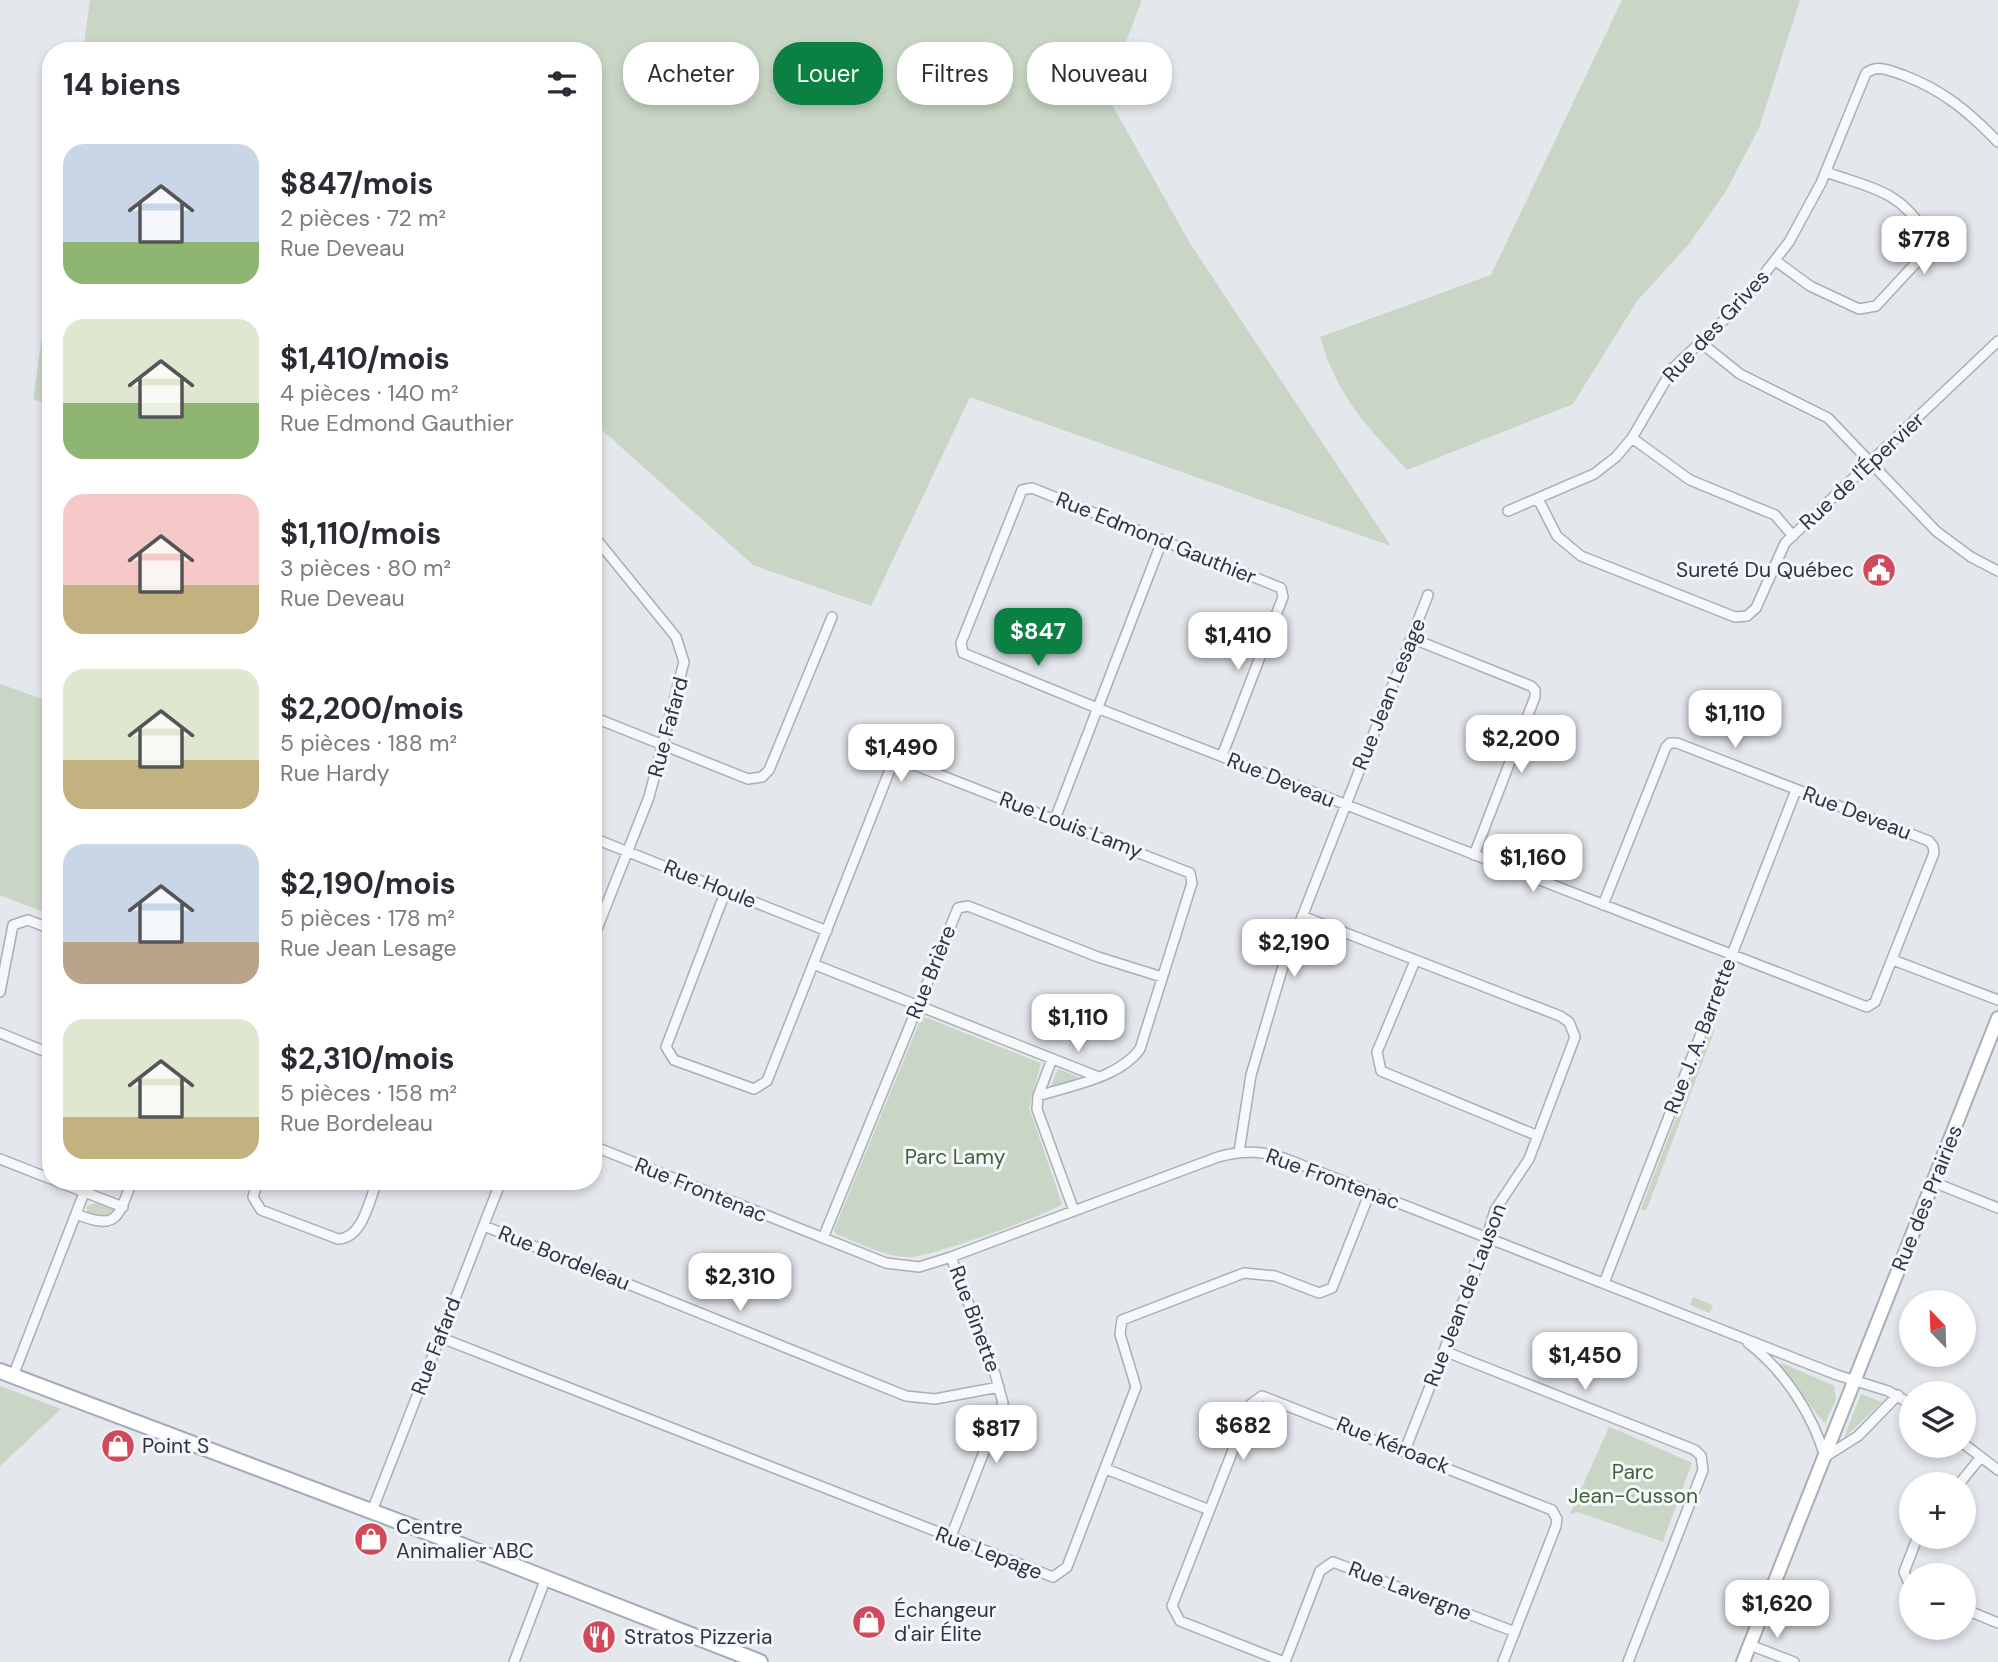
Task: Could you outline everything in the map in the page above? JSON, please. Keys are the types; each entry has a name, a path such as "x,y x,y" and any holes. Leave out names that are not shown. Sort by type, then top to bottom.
{"main road":[{"name":"Rue des Prairies","path":"1743,1662 1998,1018"},
{"path":"7,1373 760,1662"}],"street":[{"name":"Rue des Grives","path":"1508,510 1599,471 1632,438 1667,375 1741,304 1776,261 1826,172 1864,76 1874,68 1903,75 1948,96 1998,142"},
{"path":"1776,261 1810,286 1859,309 1868,309 1876,306 1926,252 1926,232 1896,198 1871,185 1826,172"},
{"path":"1700,342 1740,374 1824,415 1946,539 1998,571"},
{"name":"Rue de l'Épervier","path":"1538,499 1558,536 1581,556 1734,617 1747,616 1756,608 1780,549 1996,346"},
{"path":"1632,438 1684,477 1775,515 1793,536"},
{"name":"Rue Edmond Gauthier","path":"961,650 1016,503 1025,489 1032,488 1279,586 1283,597 1222,756"},
{"path":"1055,819 1162,541"},
{"name":"Rue Fafard","path":"602,546 676,637 683,653 683,673 649,797 602,916"},
{"name":"Rue Jean Lesage","path":"1239,1152 1256,1057 1280,973 1428,595"},
{"path":"602,721 748,779 762,777 769,770 832,617"},
{"path":"1411,638 1531,685 1535,690 1535,697 1474,855"},
{"name":"Rue Deveau","path":"961,650 970,657 1097,708 1731,956 1867,1007 1875,1002 1893,960 1934,853 1933,846 1929,841 1677,743 1668,744 1603,905"},
{"name":"Rue Louis Lamy","path":"726,891 668,1035 666,1047 670,1057 748,1089 764,1086 891,767 897,763 907,762 1192,875 1192,883 1140,1049 1121,1069 1038,1096"},
{"name":"Rue J. A. Barrette","path":"1604,1283 1796,790"},
{"name":"Rue Houle","path":"602,841 827,931"},
{"name":"Rue Brière","path":"823,1238 956,911 964,906 1098,957 1163,977"},
{"name":"Rue Jean de Lauson","path":"1302,916 1560,1016 1570,1025 1575,1044 1523,1171 1495,1210 1405,1450"},
{"path":"0,992 10,929 20,921 28,920 42,925"},
{"path":"1893,960 1998,1000"},
{"path":"1415,961 1377,1052 1381,1071 1538,1136"},
{"path":"813,964 1096,1076"},
{"path":"0,1034 42,1050"},
{"path":"1052,1059 1038,1096 1039,1114 1074,1211"},
{"name":"Rue Frontenac","path":"602,1150 823,1238 901,1266 923,1266 951,1257 1204,1162 1239,1152 1275,1155 1855,1381 1898,1395"},
{"path":"0,1159 42,1175"},
{"path":"1933,1182 1998,1208"},
{"path":"77,1190 123,1207"},
{"path":"76,1214 98,1222 109,1222 117,1218 129,1190"},
{"path":"255,1190 253,1196 261,1210 338,1239 348,1238 358,1229 373,1190"},
{"name":"Rue Fafard","path":"372,1511 498,1190"},
{"name":"Rue Lepage","path":"439,1337 1044,1576 1057,1576 1067,1567 1136,1384 1120,1334 1122,1320 1244,1273 1269,1274 1319,1293 1326,1292 1332,1288 1370,1192"},
{"path":"7,1373 84,1193"},
{"name":"Rue Bordeleau","path":"484,1226 906,1396 941,1398 999,1387"},
{"name":"Rue Binette","path":"950,1539 1003,1403 951,1257"},
{"path":"1739,1336 1766,1360 1811,1417 1825,1457 1858,1436 1898,1395"},
{"path":"1444,1351 1702,1456 1703,1470 1628,1662"},
{"name":"Rue Kéroack","path":"1284,1662 1180,1621 1173,1612 1172,1602 1251,1404 1259,1397 1269,1397 1405,1450 1550,1509 1556,1515 1556,1526 1503,1662"},
{"path":"1976,1453 1998,1469"},
{"path":"1969,1472 1981,1457"},
{"path":"1106,1468 1207,1509"},
{"name":"Rue Lavergne","path":"1284,1662 1320,1571 1333,1563 1515,1632"},
{"path":"514,1662 546,1578"},
{"path":"1976,1614 1998,1623"},
{"path":"1750,1645 1794,1662"}],"green space":[{"path":"90,0 1142,0 1126,42 1027,42 1027,105 1112,105 1191,245 1391,546 970,397 871,606 753,565 602,430 602,42 84,42"},
{"path":"1622,0 1800,0 1759,128 1726,191 1689,244 1637,301 1573,404 1407,470 1355,410 1335,377 1320,337 1491,275"},
{"path":"42,336 42,402 33,399"},
{"path":"0,684 42,699 42,911 0,895"},
{"name":"Parc Lamy","path":"922,1016 1041,1063 1029,1107 1062,1204 962,1244 909,1257 881,1252 836,1234 834,1230"},
{"path":"1711,1027 1715,1029 1646,1211 1641,1209"},
{"path":"1058,1069 1079,1077 1050,1088"},
{"path":"95,1203 112,1208 115,1213 106,1218 88,1214 86,1206"},
{"path":"1693,1297 1713,1305 1710,1313 1690,1305"},
{"path":"1782,1363 1834,1386 1836,1399 1825,1424 1779,1365"},
{"path":"0,1386 61,1409 0,1466"},
{"path":"1861,1394 1882,1402 1845,1437 1845,1435"},
{"name":"Parc Jean-Cusson","path":"1622,1422 1620,1431 1692,1463 1663,1542 1578,1512 1570,1514 1609,1427 1619,1431"}],"place":[{"name":"Sureté Du Québec","path":"1879,570"},
{"name":"Point S","path":"118,1446"},
{"name":"Centre Animalier ABC","path":"371,1539"},
{"name":"Échangeur d'air Élite","path":"869,1622"},
{"name":"Stratos Pizzeria","path":"599,1637"}]}
